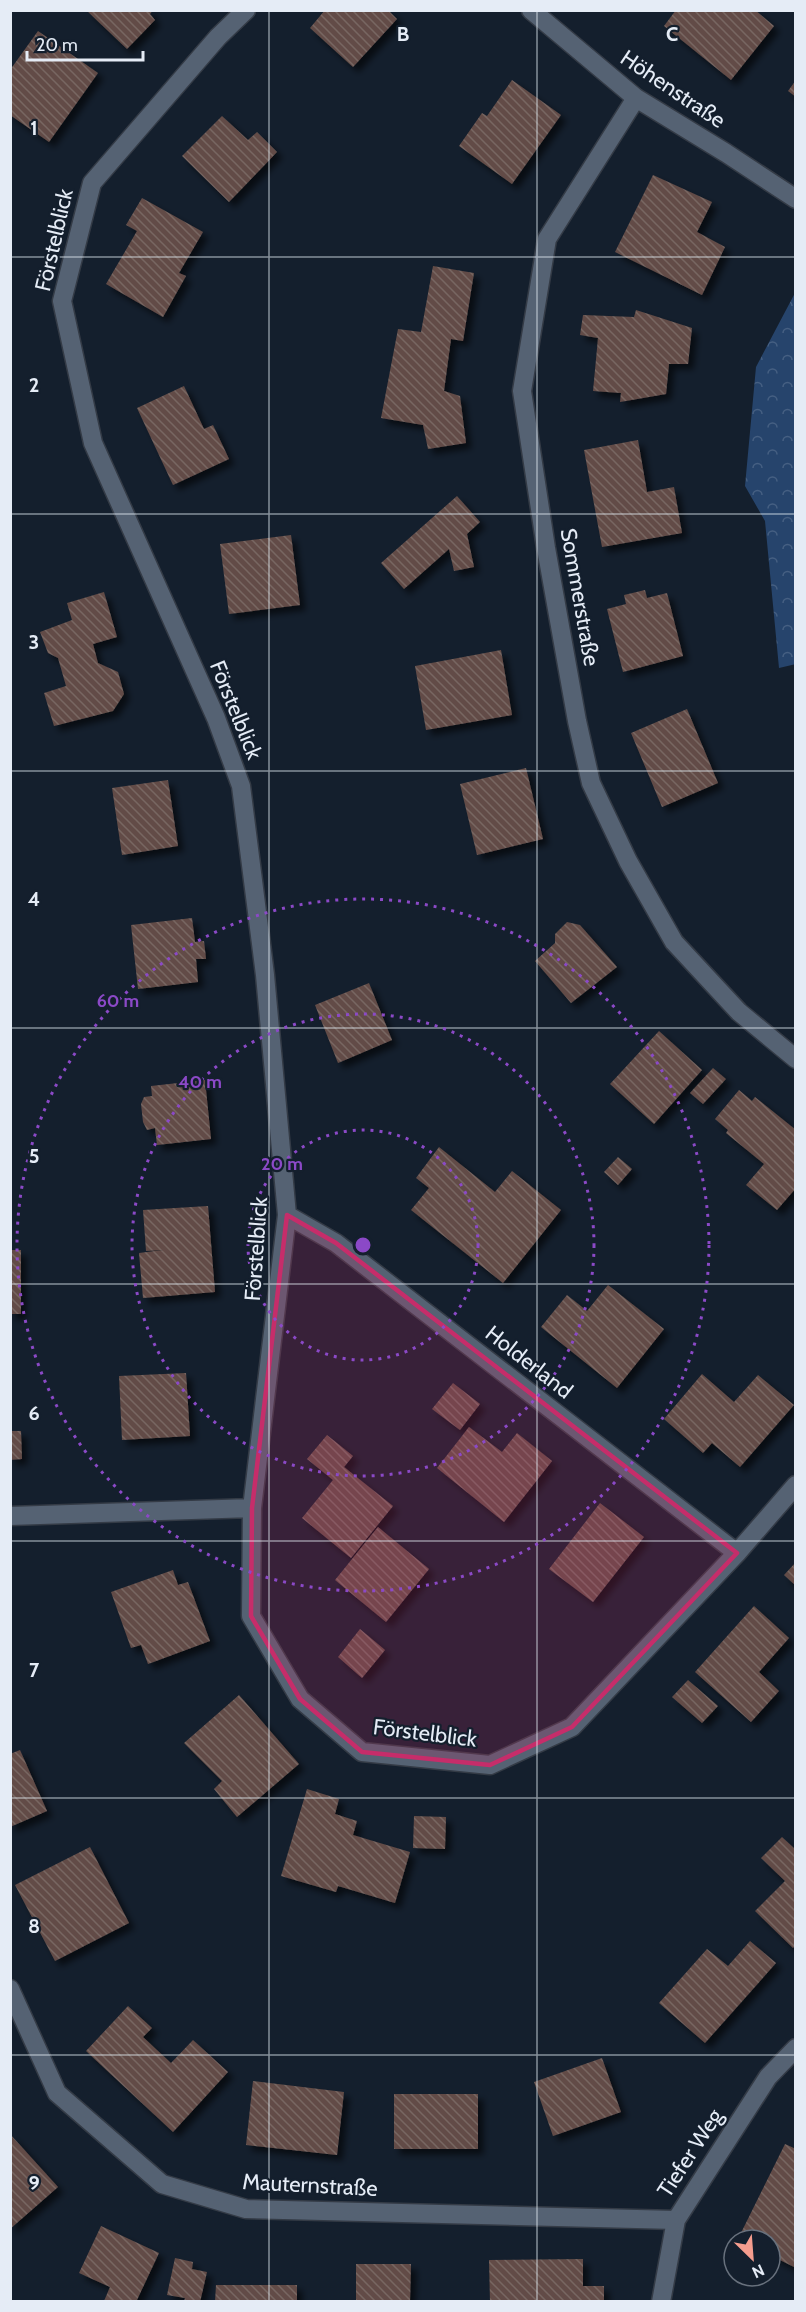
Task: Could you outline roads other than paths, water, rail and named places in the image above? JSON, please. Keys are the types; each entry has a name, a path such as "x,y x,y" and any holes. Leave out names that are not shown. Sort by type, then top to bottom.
{"street":[{"name":"Förstelblick","path":"246,10 218,37 92,183 62,302 93,443 216,718 241,786 265,975 287,1215 252,1508 251,1616 300,1699 362,1752 490,1765 572,1727 737,1553 795,1485"},
{"name":"Höhenstraße","path":"531,10 636,98 726,153 795,199"},
{"name":"Sommerstraße","path":"636,98 547,239 522,391 546,548 577,721 591,783 628,861 674,942 739,1012 795,1059"},
{"name":"Holderland","path":"287,1215 336,1243 737,1553"},
{"path":"10,1516 252,1508"},
{"name":"Mauternstraße","path":"10,1989 57,2093 162,2184 246,2209 676,2220"},
{"name":"Tiefer Weg","path":"661,2301 676,2220 768,2077 795,2048"}]}
